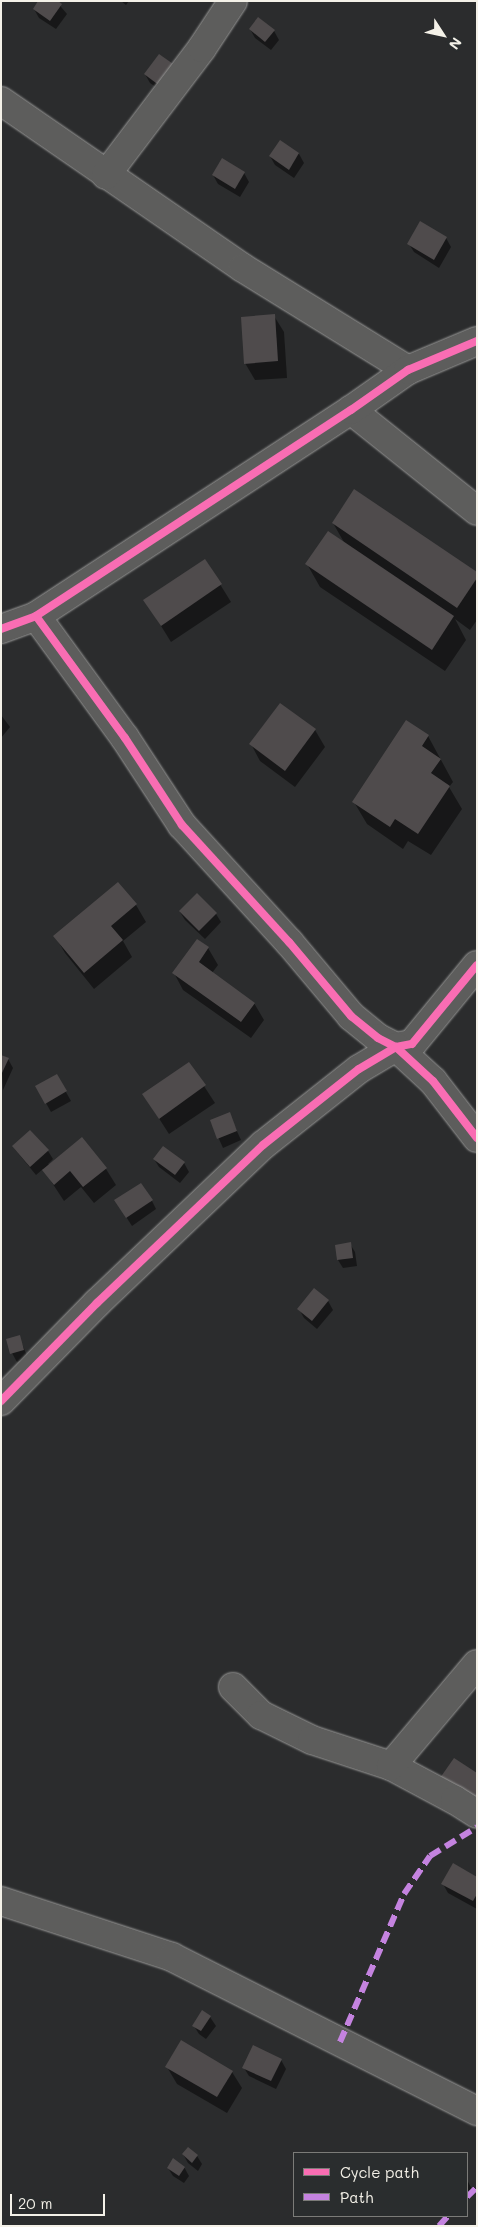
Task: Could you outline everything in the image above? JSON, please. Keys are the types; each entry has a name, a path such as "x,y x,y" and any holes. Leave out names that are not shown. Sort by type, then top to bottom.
{"street":[{"path":"106,176 202,48 233,1"},
{"path":"1,101 106,176 243,268 408,370"},
{"path":"1,629 36,616 351,410 408,370 477,340"},
{"path":"351,410 477,511"},
{"path":"36,616 125,738 182,825 289,942 351,1016 378,1038 396,1047 433,1081 477,1138"},
{"path":"1,1401 97,1303 263,1145 359,1069 396,1047 412,1044 477,965"},
{"path":"391,1766 477,1664"},
{"path":"233,1687 261,1715 312,1740 391,1766 456,1800 477,1814"},
{"path":"1,1902 172,1958 477,2111"}],"building":[{"path":"38,1 58,1 62,4 50,21 33,9"},
{"path":"258,17 275,30 265,42 249,29"},
{"path":"159,54 176,66 160,86 144,74"},
{"path":"280,140 299,153 289,170 269,156"},
{"path":"222,158 245,172 235,189 212,175"},
{"path":"420,221 447,237 434,260 407,244"},
{"path":"275,314 278,361 244,364 241,317"},
{"path":"354,489 477,572 477,578 457,608 332,523"},
{"path":"328,531 454,616 432,650 305,564"},
{"path":"205,559 222,584 161,626 143,600"},
{"path":"280,703 316,729 285,771 249,744"},
{"path":"406,720 429,735 422,746 441,759 431,773 450,786 418,834 395,819 390,827 352,802"},
{"path":"118,882 137,904 111,926 123,940 84,973 53,936"},
{"path":"197,893 217,913 199,931 179,911"},
{"path":"197,939 209,947 199,962 255,1003 241,1022 172,973"},
{"path":"1,1055 9,1058 1,1075"},
{"path":"189,1062 206,1085 159,1119 142,1094"},
{"path":"57,1074 67,1091 45,1104 35,1086"},
{"path":"230,1112 237,1131 217,1139 210,1120"},
{"path":"30,1130 49,1150 30,1167 12,1146"},
{"path":"82,1137 107,1168 83,1187 70,1171 54,1185 42,1170"},
{"path":"163,1146 185,1162 175,1175 153,1159"},
{"path":"141,1183 153,1200 126,1218 114,1200"},
{"path":"351,1242 353,1258 337,1260 335,1245"},
{"path":"314,1288 329,1300 312,1321 297,1309"},
{"path":"20,1335 24,1350 10,1354 6,1339"},
{"path":"454,1758 477,1773 477,1802 440,1778"},
{"path":"453,1863 477,1877 477,1894 473,1901 441,1884"},
{"path":"202,2010 211,2016 201,2031 192,2026"},
{"path":"181,2040 233,2071 217,2097 165,2067"},
{"path":"253,2045 282,2059 271,2081 242,2068"},
{"path":"188,2147 198,2155 192,2163 182,2154"},
{"path":"173,2158 185,2167 179,2176 167,2168"}],"marked path":[{"path":"340,2042 404,1894 430,1856 477,1827"},
{"path":"468,2196 477,2187"},
{"path":"439,2226 447,2217"}],"cycle path":[{"path":"1,629 36,616 351,410 408,370 477,341"},
{"path":"36,616 125,738 182,825 289,942 351,1016 378,1038 396,1047 412,1044 477,965"},
{"path":"1,1401 97,1303 263,1145 359,1069 396,1047 433,1081 477,1138"}]}
